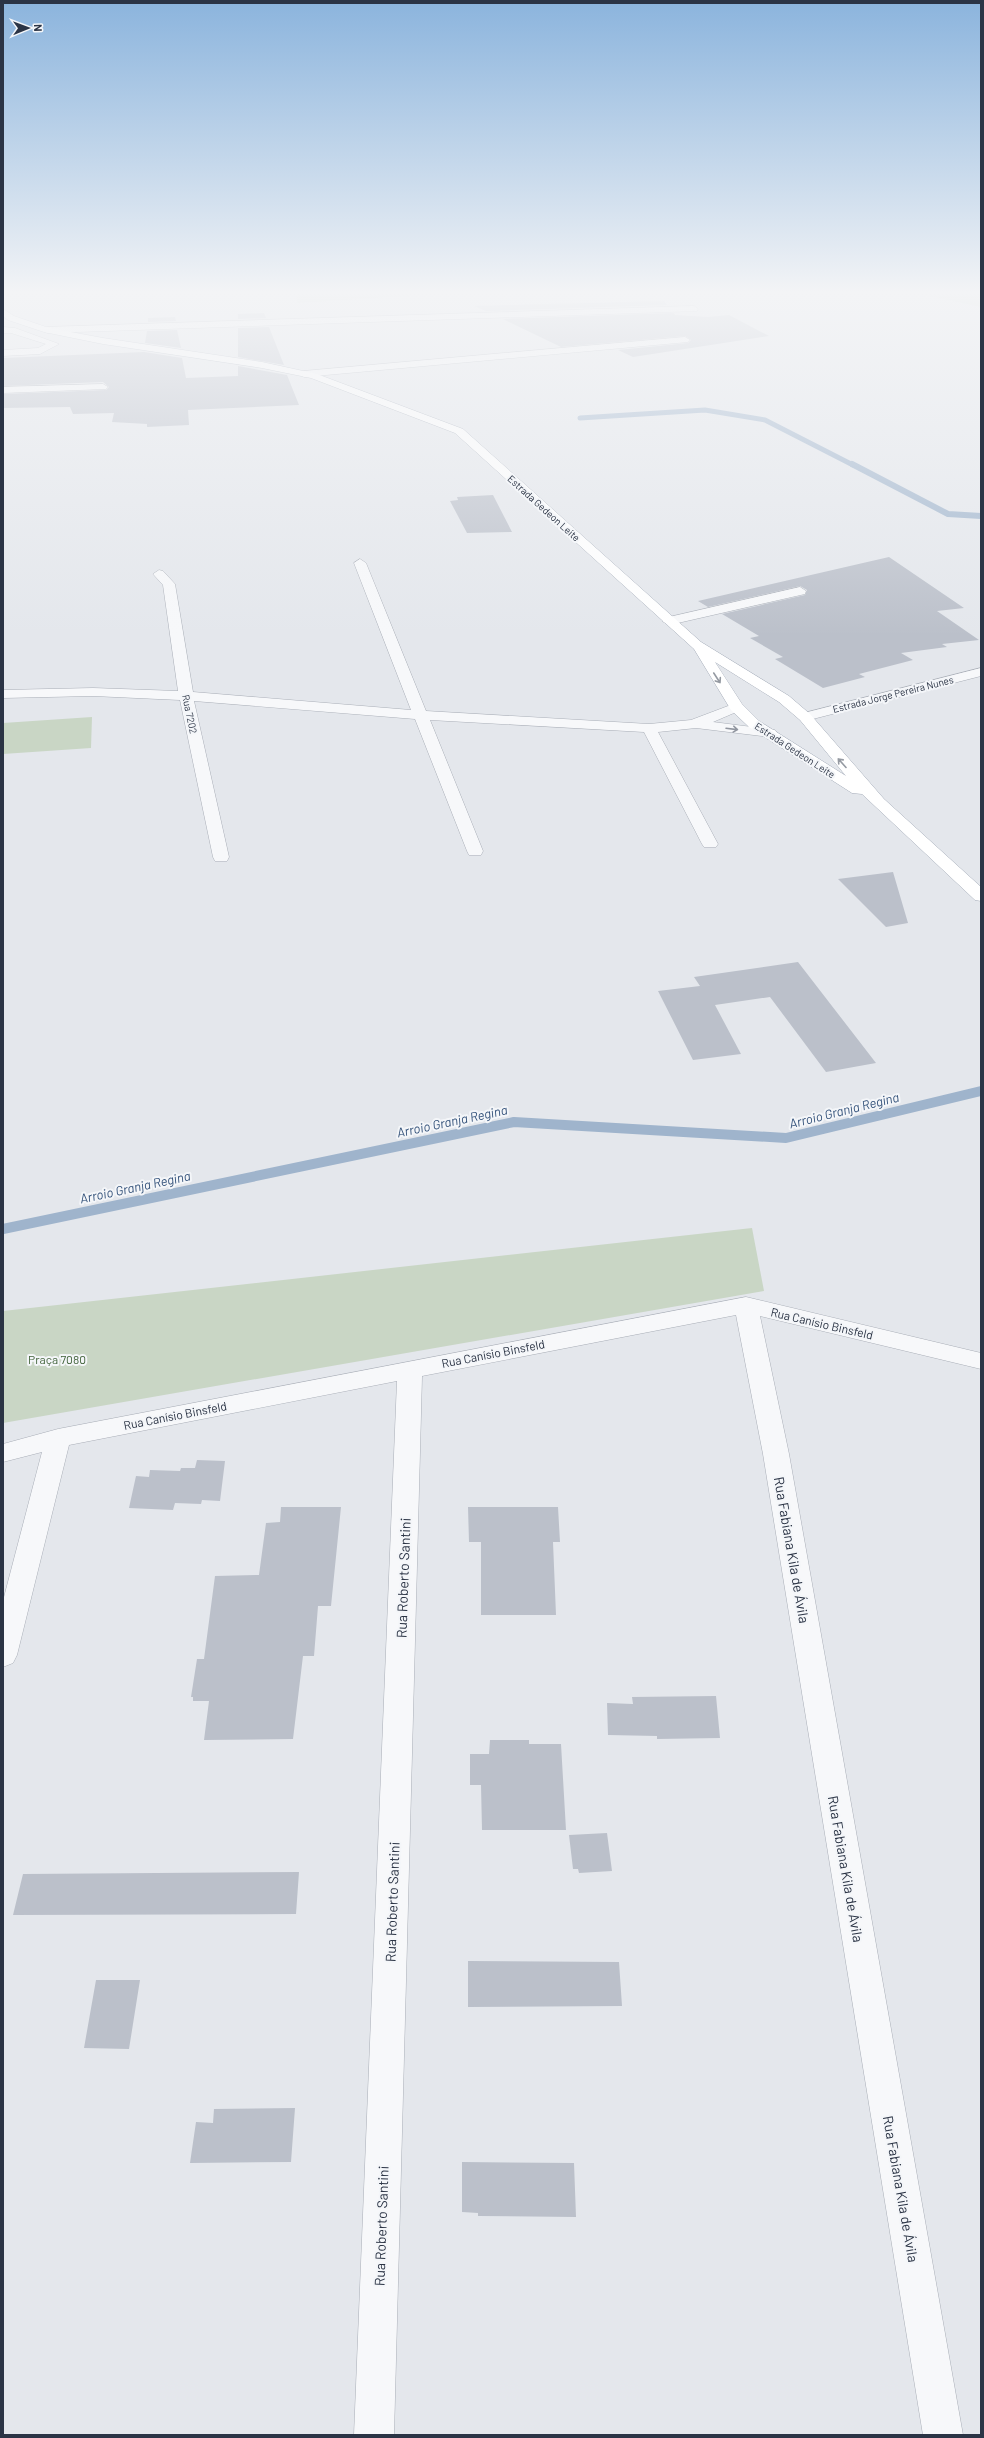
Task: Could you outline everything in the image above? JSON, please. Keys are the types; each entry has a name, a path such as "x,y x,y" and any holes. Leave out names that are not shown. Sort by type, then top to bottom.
{"main road":[{"name":"Estrada Gedeon Leite","path":"403,409 459,431 696,645 784,699 805,717 815,731 878,802 981,896"},
{"name":"Estrada Gedeon Leite","path":"696,645 736,707 754,724 878,802"},
{"path":"736,707 754,701 784,699"},
{"path":"770,733 804,735 815,731"}],"street":[{"path":"360,563 475,851"},
{"name":"Rua 7202","path":"159,574 169,584 186,696 221,857"},
{"path":"669,621 800,591"},
{"name":"Estrada Jorge Pereira Nunes","path":"805,717 981,672"},
{"path":"3,694 92,692 186,696 421,715 649,728 694,724 770,733"},
{"path":"694,724 736,707"},
{"path":"649,728 710,844"},
{"name":"Rua Canísio Binsfeld","path":"3,1453 58,1438 746,1305 981,1360"},
{"name":"Rua Fabiana Kila de Ávila","path":"746,1305 776,1454 943,2435"},
{"name":"Rua Roberto Santini","path":"374,2435 410,1369"},
{"path":"3,1655 58,1438"}],"green space":[{"path":"92,717 91,748 3,754 3,723"},
{"name":"Praça 7080","path":"752,1228 764,1291 3,1423 3,1311"}],"building":[{"path":"71,409 215,409 188,410 189,425 147,427 147,424 112,422 114,413 73,414"},
{"path":"493,495 512,532 467,533 450,501 458,500 457,497"},
{"path":"889,557 964,608 937,611 979,640 942,644 947,647 901,653 913,660 859,674 865,677 823,688 775,659 783,657 750,638 759,636 722,614 805,595 807,590 800,586 708,607 698,601"},
{"path":"893,872 908,923 886,927 838,879"},
{"path":"798,962 876,1063 826,1072 770,997 715,1005 741,1054 693,1060 658,991 700,986 694,977"},
{"path":"197,1460 225,1461 220,1501 202,1500 201,1504 175,1503 173,1510 129,1508 136,1476 149,1477 150,1470 180,1471 181,1468 195,1468"},
{"path":"281,1507 341,1507 331,1606 318,1606 314,1656 303,1656 293,1739 204,1740 209,1701 193,1701 193,1697 191,1697 197,1659 204,1659 215,1576 259,1575 266,1523 280,1522"},
{"path":"468,1507 558,1507 560,1542 553,1542 556,1615 481,1615 481,1542 469,1542"},
{"path":"716,1696 720,1738 657,1739 657,1736 608,1735 607,1703 633,1704 632,1697"},
{"path":"490,1740 529,1740 529,1744 561,1744 566,1830 482,1830 481,1785 470,1785 470,1754 489,1754"},
{"path":"607,1833 612,1871 579,1873 578,1869 573,1869 569,1835"},
{"path":"299,1872 296,1914 13,1915 23,1874"},
{"path":"468,1961 619,1962 622,2006 468,2007"},
{"path":"96,1980 140,1980 129,2049 84,2048"},
{"path":"295,2108 291,2162 190,2163 196,2122 213,2123 214,2109"},
{"path":"462,2162 574,2163 576,2217 478,2216 478,2213 462,2212"}],"waterway":[{"path":"580,418 705,410 765,420 853,465"},
{"path":"852,464 948,514 981,516"},
{"name":"Arroio Granja Regina","path":"3,1229 514,1122 786,1138 981,1091"}]}
